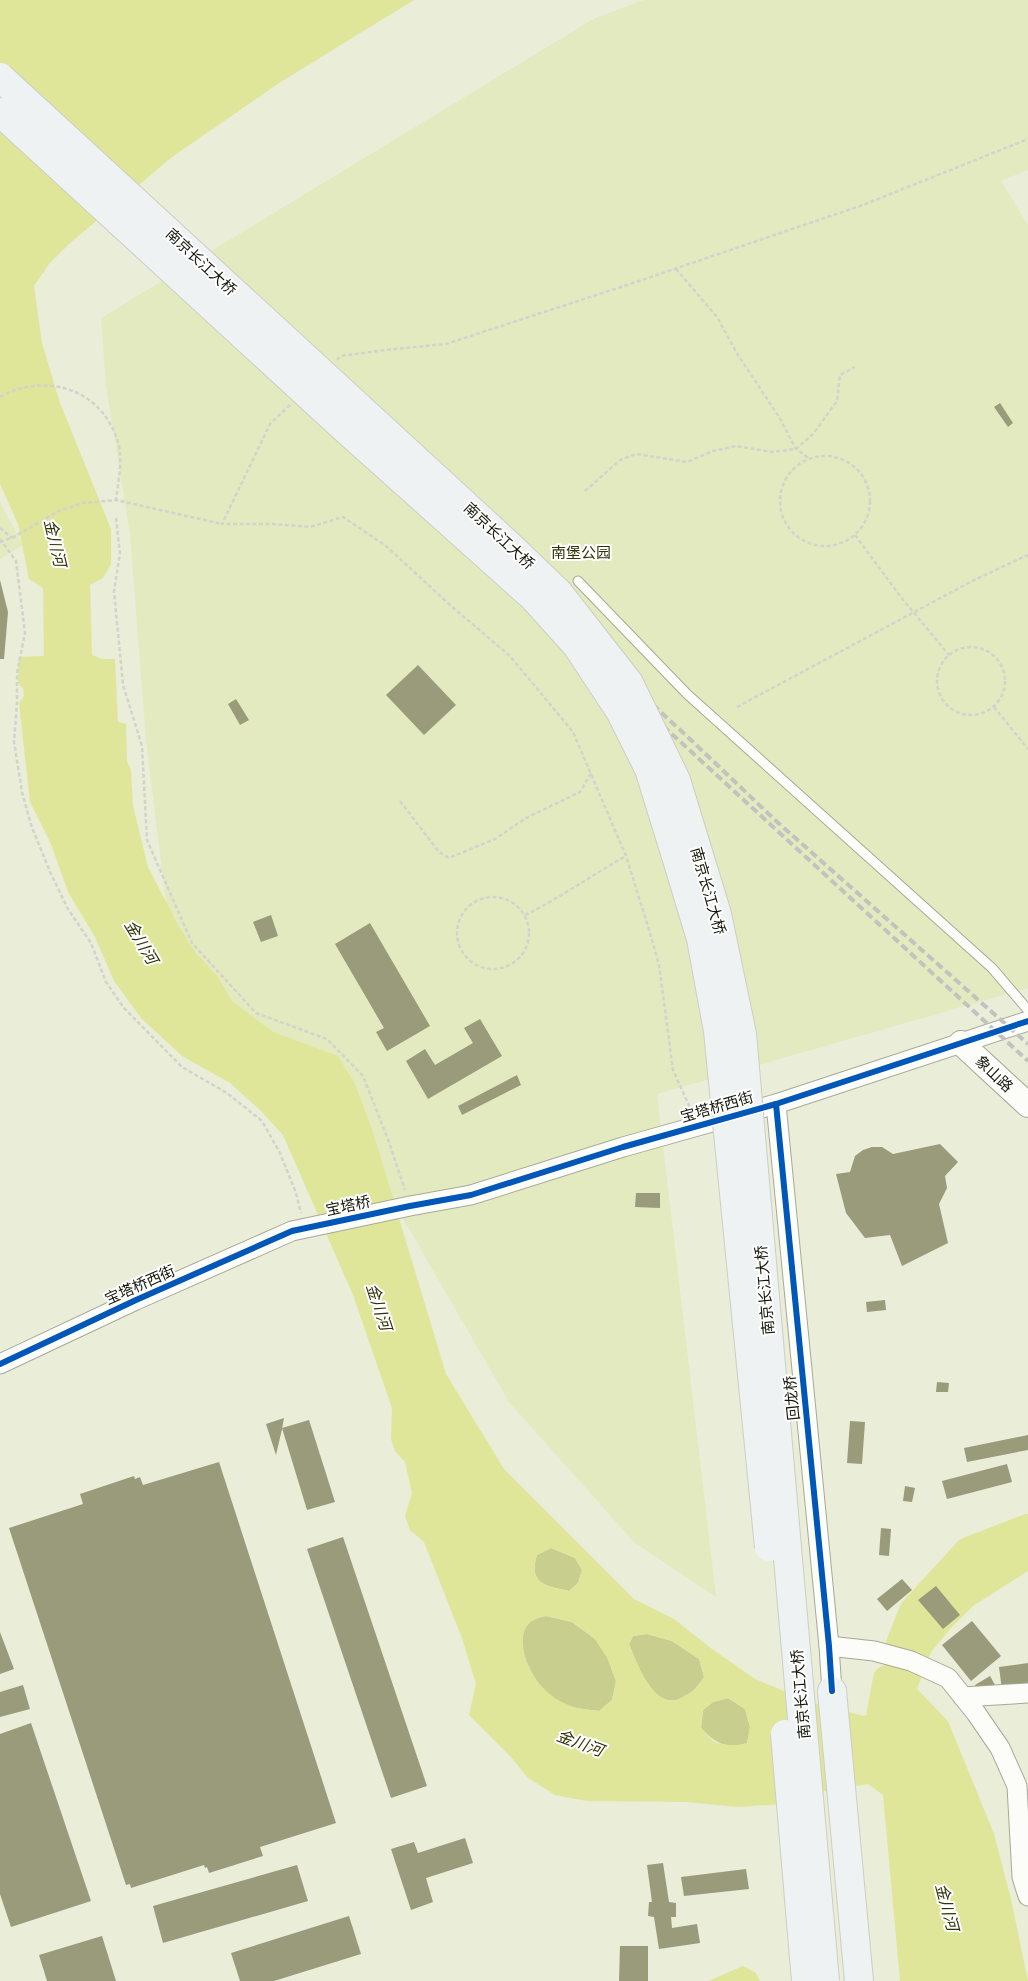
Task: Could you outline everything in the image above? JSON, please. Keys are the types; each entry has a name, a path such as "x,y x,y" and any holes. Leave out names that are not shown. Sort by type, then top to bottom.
{"highway":[{"name":"南京长江大桥","path":"0,77 503,539 558,592 629,682 676,780 717,914 742,1034 825,1981"},
{"name":"南京长江大桥","path":"0,112 344,428 533,597 577,646 620,711 649,769 701,939 718,1031 777,1634 806,1981"},
{"path":"832,1691 859,1981"}],"street":[{"name":"宝塔桥西街","path":"410,1206 471,1196 623,1147 776,1104 1028,1021"},
{"name":"象山路","path":"961,1043 1028,1105"},
{"name":"回龙桥","path":"776,1104 832,1691"},
{"name":"宝塔桥","path":"297,1224 410,1206"},
{"name":"宝塔桥西街","path":"0,1364 297,1224"},
{"path":"829,1646 874,1650 911,1661 948,1678 1000,1748 1017,1786 1022,1877 1028,1896"},
{"path":"963,1697 1028,1692"}],"lane":[{"path":"578,581 687,694 992,968 1028,1010"}],"path":[{"path":"334,363 341,356 446,344 676,269 863,205 1028,138"},
{"path":"676,269 717,317 738,355 779,417 796,449 810,459"},
{"path":"585,491 620,460 636,454 688,462 713,451 736,446 772,452 796,449 813,434 837,401 840,375 855,367"},
{"path":"0,397 25,386 51,385 74,391 93,403 108,422 117,439 120,460 116,500"},
{"path":"222,524 270,424 291,404"},
{"path":"826,456 841,459 854,467 864,479 870,493 870,509 865,523 855,535 836,545 814,545 801,540 790,530 783,518 780,503 782,489 788,476 798,466 810,459 826,456"},
{"path":"297,1224 296,1193 280,1153 262,1121 227,1093 182,1067 124,1008 106,982 91,943 68,909 31,826 22,792 14,742 17,673 25,633 16,561 0,541 12,538 57,512 82,503 116,500 222,524 274,524 310,527 343,517 386,546 450,605 510,656 573,732 626,856 660,966 673,1070 693,1114"},
{"path":"116,518 120,553 114,592 123,685 142,746 147,840 192,943 256,1013 327,1039 363,1076 389,1142 410,1206"},
{"path":"0,528 12,538"},
{"path":"855,535 949,654"},
{"path":"737,707 914,612 1028,554"},
{"path":"972,647 983,649 994,655 1001,664 1005,675 1005,687 1001,698 994,707 984,713 974,715 963,714 953,710 945,703 939,694 937,678 942,663 949,654 960,649 972,647"},
{"path":"994,707 1028,749"},
{"path":"400,801 439,852 449,858 495,839 526,818 580,792 591,773"},
{"path":"525,916 557,899 588,877 626,856"},
{"path":"485,897 502,898 518,906 525,916 529,927 529,939 525,951 512,963 495,969 483,968 463,954 458,937 459,920 465,910 474,902 485,897"}],"green space":[{"name":"南堡公园","path":"644,0 1028,0 1028,170 1001,181 1028,225 1028,988 657,1094 716,1597 634,1542 509,1402 371,1163 171,943 146,740 130,534 106,385 101,318 595,18"},
{"path":"0,502 23,545 0,559"}],"shaded area":[{"path":"551,1548 575,1558 582,1570 578,1583 569,1591 546,1585 537,1578 535,1565 537,1555"},
{"path":"546,1616 572,1622 595,1639 607,1657 616,1681 612,1700 599,1711 574,1707 556,1701 545,1691 531,1672 526,1660 522,1638 525,1628 532,1621"},
{"path":"647,1634 672,1641 699,1659 704,1677 691,1692 681,1698 671,1700 663,1698 648,1683 629,1644 633,1636"},
{"path":"728,1698 745,1709 750,1727 747,1744 721,1744 711,1738 701,1728 703,1710 713,1702"}],"water":[{"name":"金川河","path":"0,0 414,0 279,83 172,157 69,244 49,264 34,286 42,343 60,403 111,529 111,564 103,578 90,585 92,655 102,659 115,659 118,722 126,724 127,761 131,770 133,806 148,867 177,923 195,952 218,977 232,1001 273,1032 338,1056 355,1084 373,1132 446,1374 504,1469 634,1599 674,1619 755,1679 811,1702 864,1716 880,1703 885,1695 903,1643 918,1615 935,1592 958,1569 971,1560 1028,1528 1028,1571 973,1606 950,1629 931,1652 917,1689 948,1721 994,1834 1011,1899 1028,1981 900,1981 883,1795 868,1784 820,1792 799,1803 737,1807 686,1802 587,1801 555,1795 527,1777 511,1757 469,1715 476,1684 462,1638 424,1542 410,1530 405,1516 412,1493 405,1462 395,1451 391,1439 392,1408 353,1295 283,1135 260,1110 230,1083 182,1056 141,1018 114,981 95,937 68,892 51,844 30,802 19,703 24,696 23,688 18,683 19,657 44,656 43,588 29,579 18,524 0,484","holes":["551,1548 575,1558 582,1570 578,1583 569,1591 541,1582 535,1572 537,1555","546,1616 572,1622 595,1639 607,1657 616,1681 612,1700 599,1711 576,1707 562,1702 546,1691 534,1676 523,1649 523,1635 526,1627 535,1619","647,1634 672,1641 699,1659 704,1677 689,1694 671,1700 663,1698 655,1692 642,1673 629,1644 633,1636","728,1698 745,1709 750,1727 747,1743 739,1745 716,1743 701,1728 703,1710 713,1702"]},
{"path":"743,1966 756,1973 760,1981 708,1981"}],"building":[{"path":"1000,403 1013,423 1008,427 994,407"},
{"path":"0,580 8,612 4,659 0,659"},
{"path":"418,665 456,705 424,735 386,695"},
{"path":"236,699 249,720 240,725 228,704"},
{"path":"271,915 278,936 261,942 253,922"},
{"path":"370,923 430,1026 387,1051 376,1032 384,1028 335,944"},
{"path":"480,1019 502,1056 428,1099 406,1061 425,1049 435,1065 473,1043 464,1028"},
{"path":"517,1075 521,1085 462,1115 458,1106"},
{"path":"940,1144 958,1162 945,1176 947,1188 939,1204 948,1243 902,1266 890,1235 865,1238 846,1213 836,1174 850,1172 855,1156 863,1150 872,1147 882,1147 893,1154"},
{"path":"636,1193 660,1193 660,1208 635,1207"},
{"path":"885,1300 886,1310 867,1312 866,1302"},
{"path":"937,1382 949,1383 948,1392 936,1392"},
{"path":"284,1418 282,1429 276,1455 266,1424"},
{"path":"309,1420 335,1502 307,1510 282,1428"},
{"path":"850,1421 865,1422 862,1464 847,1463"},
{"path":"1028,1435 1028,1450 967,1462 964,1448"},
{"path":"219,1462 336,1823 260,1847 263,1856 209,1873 204,1865 131,1888 130,1884 126,1885 9,1528 83,1504 80,1494 134,1476 135,1479 140,1477 143,1485"},
{"path":"1007,1464 1012,1482 947,1499 942,1481"},
{"path":"905,1486 915,1488 912,1502 903,1501"},
{"path":"881,1528 891,1529 889,1556 879,1555"},
{"path":"343,1537 427,1786 391,1798 307,1549"},
{"path":"902,1579 912,1590 887,1611 877,1599"},
{"path":"936,1586 960,1615 943,1629 918,1600"},
{"path":"972,1621 1001,1656 971,1681 942,1645"},
{"path":"0,1632 14,1669 0,1674"},
{"path":"1028,1663 1028,1687 1002,1690 999,1667"},
{"path":"990,1676 995,1685 980,1694 975,1685"},
{"path":"23,1685 30,1709 0,1717 0,1692"},
{"path":"31,1723 91,1901 11,1927 0,1894 0,1734"},
{"path":"465,1838 473,1863 426,1878 433,1902 411,1910 391,1849 414,1842 418,1853"},
{"path":"663,1863 669,1902 676,1903 676,1917 671,1917 672,1928 697,1924 700,1943 659,1949 654,1917 648,1916 649,1902 652,1902 647,1865"},
{"path":"297,1865 308,1901 163,1943 153,1906"},
{"path":"746,1869 749,1889 684,1896 681,1877"},
{"path":"349,1916 361,1954 274,1981 240,1981 231,1953"},
{"path":"102,1936 116,1981 47,1981 39,1955"},
{"path":"620,1946 648,1946 648,1981 619,1981"}],"waterway":[{"path":"900,1644 913,1611 968,1551 1028,1528"},
{"path":"882,1737 881,1711 887,1679"}],"railway":[{"path":"0,102 691,740 775,820 1028,1044"},
{"path":"0,117 1028,1061"}],"cycle path":[{"path":"0,1364 136,1300 292,1231 471,1195 623,1147 776,1104 1028,1021"},
{"path":"776,1104 832,1691"}]}
